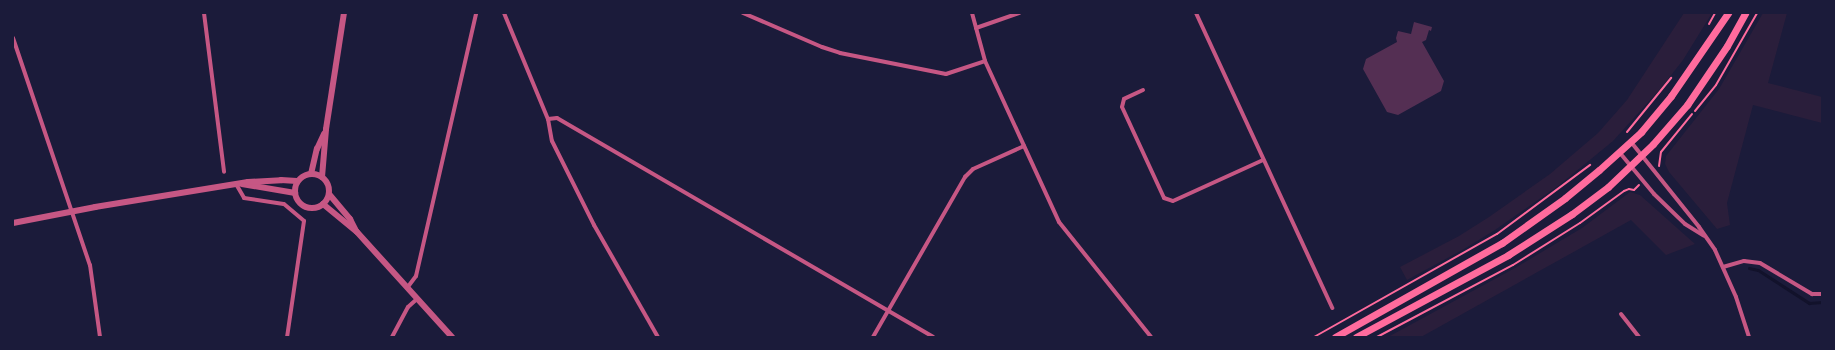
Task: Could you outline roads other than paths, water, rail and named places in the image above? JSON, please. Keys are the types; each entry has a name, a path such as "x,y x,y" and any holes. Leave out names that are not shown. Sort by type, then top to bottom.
{"main road":[{"path":"1335,337 1502,243 1565,198 1620,153 1671,96 1728,13"},
{"path":"1356,337 1508,255 1572,214 1608,188 1642,156 1687,105 1727,46 1745,13"}],"street":[{"path":"204,13 224,172"},
{"path":"322,178 326,129 344,13"},
{"path":"407,288 416,276 476,13"},
{"path":"504,13 548,119 552,141 587,211 658,337"},
{"path":"743,13 822,47 946,74 985,61"},
{"path":"972,13 985,61 1059,222 1151,337"},
{"path":"976,28 1019,13"},
{"path":"1196,13 1332,308"},
{"path":"13,38 70,212 90,265 100,337"},
{"path":"1143,90 1124,99 1122,107 1164,198 1173,202 1263,160"},
{"path":"548,119 557,118 933,337"},
{"path":"311,174 317,149 326,129"},
{"path":"1631,142 1706,237 1723,267 1736,297 1749,337"},
{"path":"872,337 965,177 973,169 1024,146"},
{"path":"1620,153 1654,194 1685,224 1706,237"},
{"path":"329,194 322,204 317,207 305,207 296,199 295,193 297,182 301,178 311,174 322,178 328,185 329,194 350,219 357,232"},
{"path":"13,223 239,184 281,180 297,182"},
{"path":"239,184 295,193"},
{"path":"239,184 244,198 284,204 304,222 287,337"},
{"path":"322,204 357,232 452,337"},
{"path":"1723,267 1744,261 1760,263 1812,294 1822,294"},
{"path":"392,337 408,307 417,299"},
{"path":"1620,314 1639,337"}],"waterway":[{"path":"1749,268 1758,270 1809,303 1822,302"}]}
